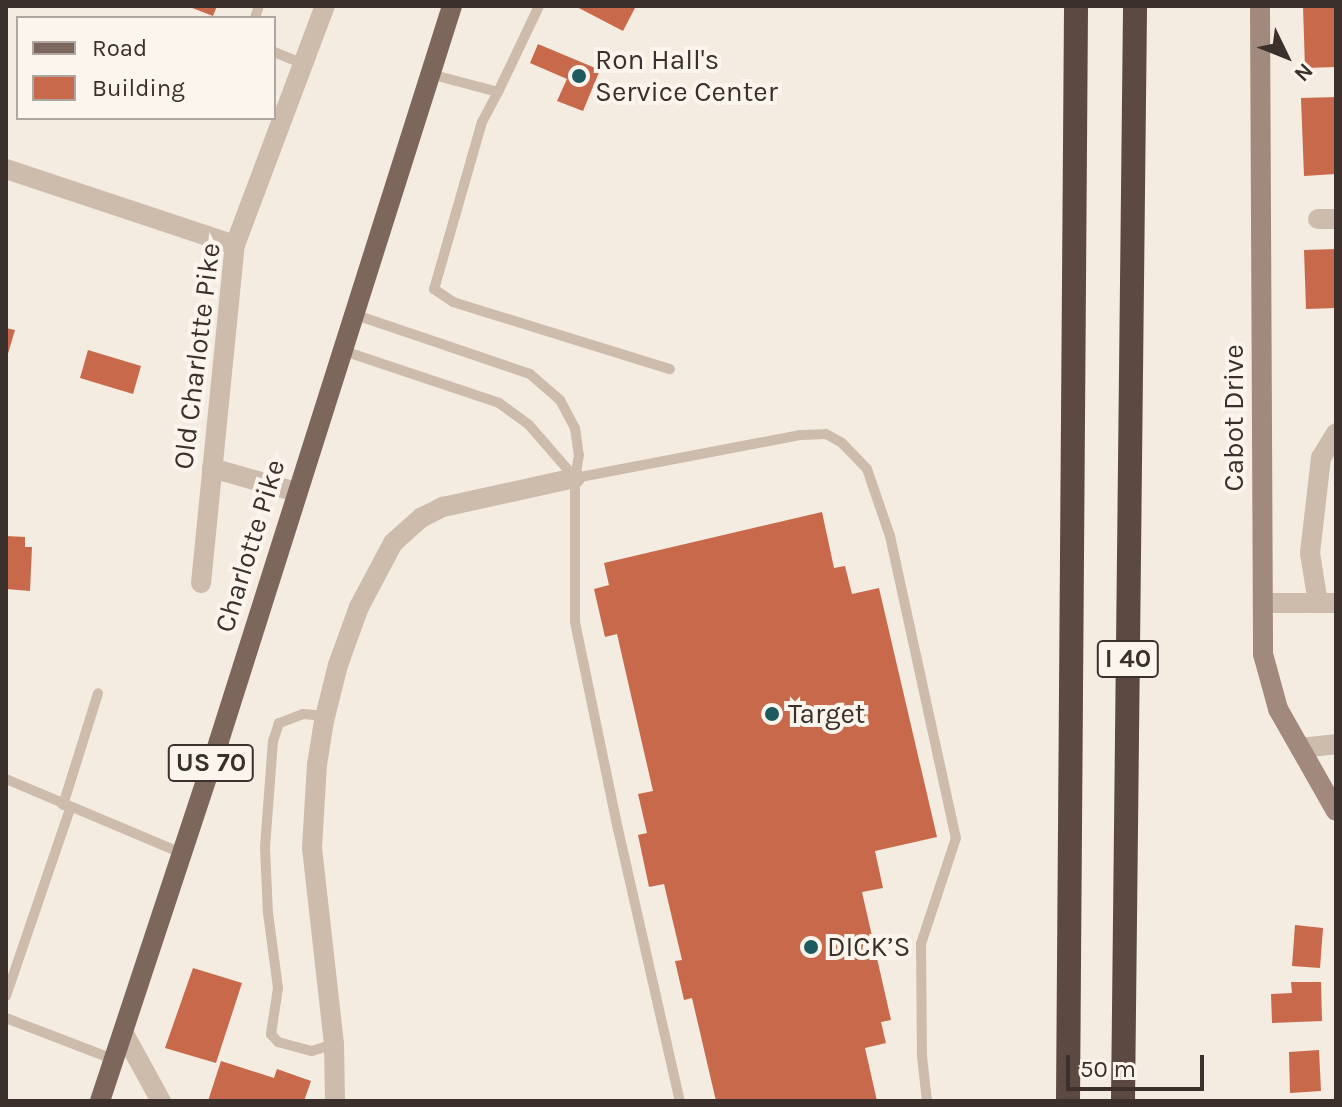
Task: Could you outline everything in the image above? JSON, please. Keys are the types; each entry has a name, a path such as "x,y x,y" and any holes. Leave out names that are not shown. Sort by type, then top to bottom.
{"highway":[{"path":"1059,6 1077,133"},
{"name":"I 40","path":"1068,1101 1076,6"},
{"name":"I 40","path":"1123,1101 1135,6"}],"main road":[{"name":"Charlotte Pike","path":"100,1101 452,6"}],"street":[{"name":"Old Charlotte Pike","path":"201,583 235,245 325,6"},
{"name":"Cabot Drive","path":"1260,6 1263,654 1278,709 1336,811"},
{"path":"6,169 235,245"},
{"path":"1263,603 1327,603 1310,553 1321,458 1336,433"},
{"path":"212,468 296,492"},
{"path":"335,1101 334,1044 312,848 317,765 325,716 338,665 359,607 393,543 406,528 443,507 575,478"},
{"path":"1300,748 1336,744"},
{"path":"123,1032 161,1101"}],"lane":[{"path":"539,6 482,122 434,289 453,302 670,369"},
{"path":"276,53 303,64"},
{"path":"430,74 498,92"},
{"path":"353,314 530,374 560,400 575,428 579,455 575,478 575,622 680,1101"},
{"path":"340,349 484,395 499,403 529,425 575,478"},
{"path":"575,478 801,435 826,434 842,443 867,469 890,536 956,838 921,944 922,1056 927,1101"},
{"path":"6,996 67,807 98,693"},
{"path":"325,716 303,714 279,723 273,741 265,848 268,913 278,988 271,1034 278,1042 312,1051 334,1044"},
{"path":"6,779 181,853"},
{"path":"6,1018 113,1059"}],"building":[{"path":"187,6 217,6 213,16"},
{"path":"575,6 636,6 623,31"},
{"path":"1303,6 1336,6 1336,67 1305,68"},
{"path":"538,44 600,70 583,111 557,101 567,79 530,63"},
{"path":"1336,97 1336,174 1304,176 1301,98"},
{"path":"1336,249 1336,308 1306,309 1304,250"},
{"path":"6,328 15,330 7,357 6,357"},
{"path":"88,350 141,366 133,394 80,378"},
{"name":"Target","path":"822,512 834,568 845,566 852,594 879,588 937,837 875,851 883,888 862,892 891,1020 881,1022 886,1043 865,1048 877,1101 716,1101 692,998 684,1000 675,961 682,960 664,884 649,887 638,835 647,833 638,794 653,791 617,634 605,637 594,589 609,585 604,563"},
{"path":"6,536 25,537 25,547 32,547 30,591 6,589"},
{"path":"1295,925 1323,928 1320,968 1292,966"},
{"path":"193,968 242,983 216,1063 165,1048"},
{"path":"1291,982 1321,982 1322,1021 1272,1023 1271,994 1292,993"},
{"path":"1319,1050 1321,1091 1290,1093 1289,1052"},
{"path":"221,1061 274,1078 277,1069 311,1081 304,1101 208,1101"}],"place":[{"name":"Ron Hall's Service Center","path":"579,76"},
{"name":"Target","path":"772,714"},
{"name":"DICK’S","path":"811,947"}]}
